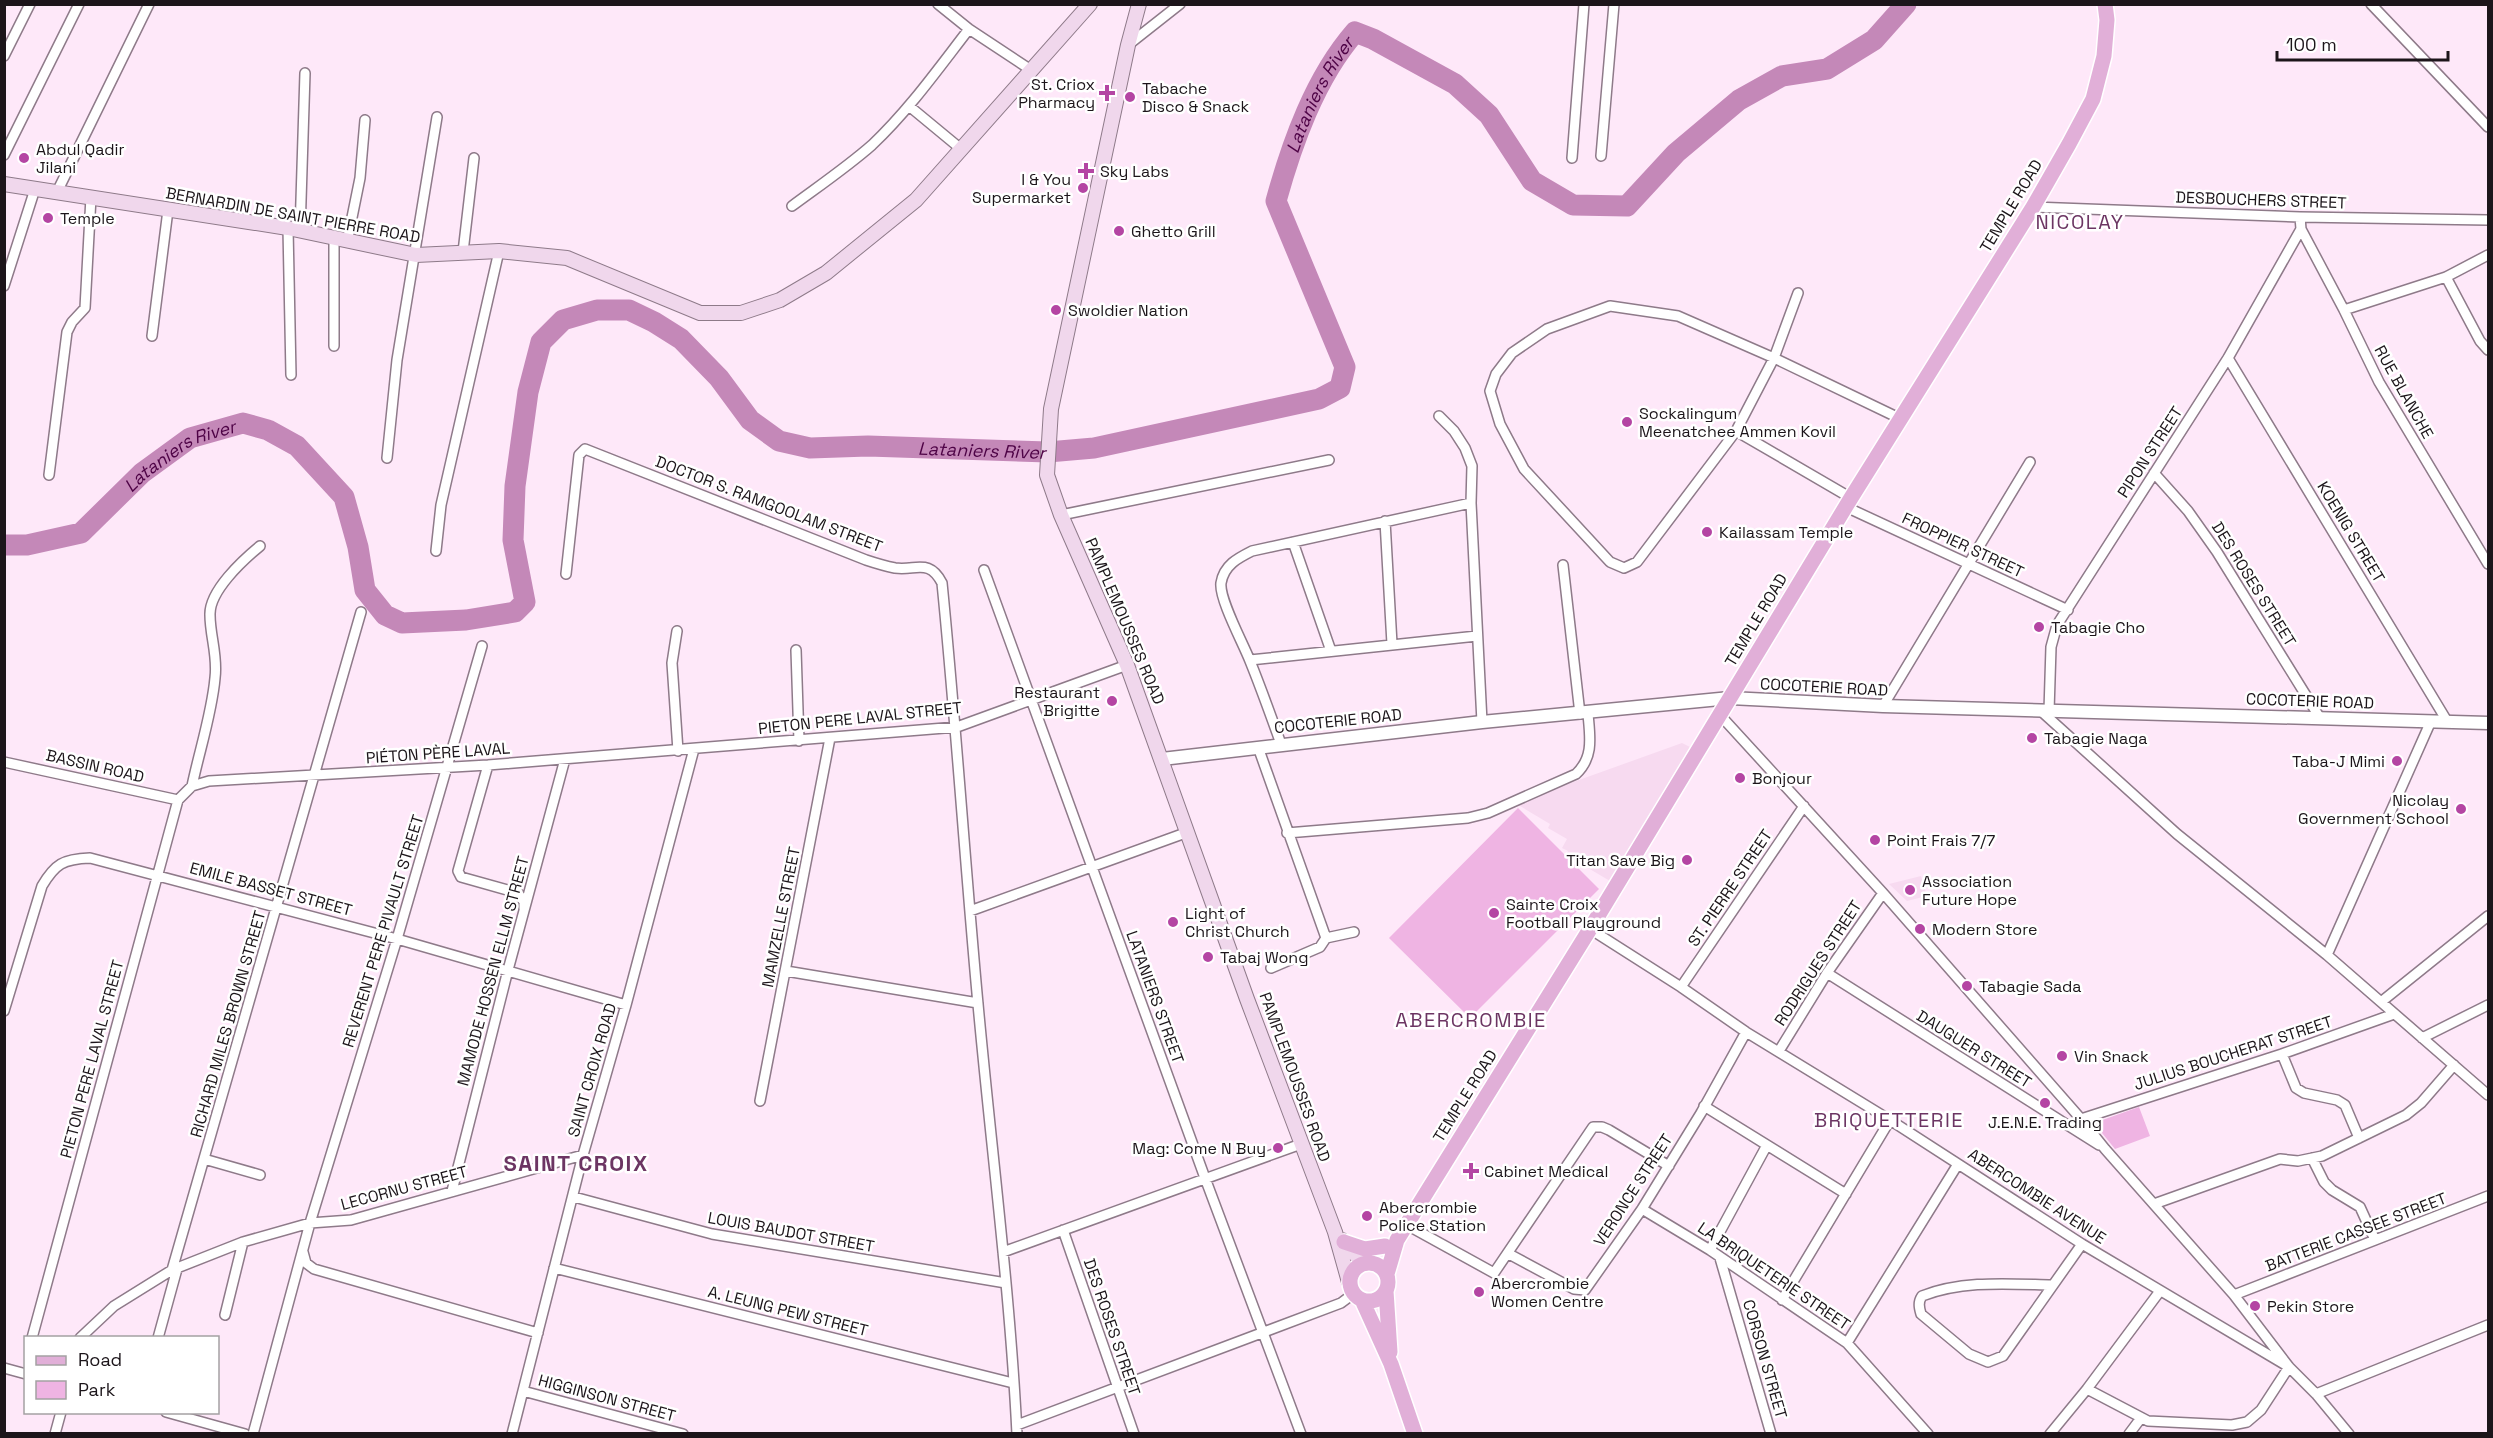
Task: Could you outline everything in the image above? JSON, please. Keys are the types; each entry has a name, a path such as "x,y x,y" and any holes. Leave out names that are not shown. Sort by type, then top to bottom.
{"main road":[{"name":"BERNARDIN DE SAINT PIERRE ROAD","path":"4,184 294,230 416,255 498,251 567,258 700,313 741,314 780,300 826,273 916,200 1090,4"},
{"name":"PAMPLEMOUSSES ROAD","path":"1139,4 1128,45 1052,409 1047,475 1061,515 1127,665 1301,1144 1340,1237 1355,1292"},
{"name":"TEMPLE ROAD","path":"1366,1263 1391,1243 1407,1225 2033,207 2093,99 2104,56 2107,20 2105,4"},
{"path":"1340,1237 1365,1249 1391,1243"},
{"path":"1340,1237 1366,1263 1379,1265 1387,1274 1391,1364"},
{"name":"TEMPLE ROAD","path":"1387,1274 1391,1243"},
{"path":"1366,1263 1352,1272 1355,1292 1391,1364 1416,1434"},
{"path":"1355,1292 1373,1301 1386,1291"}],"street":[{"path":"4,56 30,4"},
{"path":"4,155 79,4"},
{"path":"57,192 149,4"},
{"path":"938,4 969,29 1031,70"},
{"path":"1128,45 1179,4"},
{"path":"1572,158 1584,4"},
{"path":"1601,156 1614,4"},
{"path":"2371,4 2488,127"},
{"path":"792,206 847,166 909,106 969,29"},
{"path":"291,375 294,230 305,73"},
{"path":"909,106 962,149"},
{"path":"387,458 397,360 437,117"},
{"path":"334,346 340,241 360,178 365,120"},
{"path":"463,252 474,158"},
{"path":"4,286 35,189"},
{"path":"50,476 67,332 85,308 91,197"},
{"name":"DESBOUCHERS STREET","path":"2033,207 2300,217 2488,220"},
{"path":"152,336 168,210"},
{"path":"2300,217 2301,229"},
{"name":"RUE BLANCHE","path":"2301,229 2379,382 2488,564"},
{"name":"PIPON STREET","path":"2045,711 2051,647 2057,625 2228,358 2301,229"},
{"path":"436,551 441,505 498,251"},
{"path":"2344,310 2446,277 2488,255"},
{"path":"2446,277 2480,341 2488,350"},
{"path":"1798,293 1774,358 1736,431 1638,562 1624,568 1610,562 1524,469 1500,424 1490,392 1496,374 1512,353 1547,329 1610,306 1678,316 1774,358 1901,419"},
{"name":"KOENIG STREET","path":"2228,358 2447,721"},
{"path":"1439,417 1454,431 1470,458 1482,722"},
{"name":"FROPPIER STREET","path":"1736,431 1849,503 1968,565 2068,610"},
{"name":"DOCTOR S. RAMGOOLAM STREET","path":"566,574 579,454 583,450 591,451 866,560 896,568 926,567 938,575 942,583 957,726"},
{"path":"1061,515 1329,460"},
{"path":"1883,706 2030,462"},
{"name":"DES ROSES STREET","path":"2154,473 2188,511 2217,552 2320,718"},
{"path":"1281,744 1250,660 1223,598 1221,584 1224,572 1232,562 1252,551 1471,503"},
{"path":"1385,521 1392,645"},
{"path":"1293,542 1331,651"},
{"path":"188,788 215,679 216,652 209,614 212,602 236,566 260,546"},
{"path":"1287,833 1438,821 1488,813 1576,774 1587,760 1590,747 1563,565"},
{"name":"LATANIERS STREET","path":"984,570 1205,1178 1301,1434"},
{"name":"RICHARD MILES BROWN STREET","path":"158,1336 204,1159 361,612"},
{"path":"677,631 672,663 678,751"},
{"path":"1250,660 1477,636"},
{"name":"REVERENT PERE PIVAULT STREET","path":"254,1434 302,1250 397,939 482,646"},
{"path":"796,650 799,741"},
{"name":"PIETON PERE LAVAL STREET","path":"694,749 957,726 1127,665"},
{"name":"COCOTERIE ROAD","path":"1162,759 1482,722 1584,714 1648,705 1730,698 1883,706 2488,723"},
{"path":"2045,711 2177,834 2327,955 2488,1095"},
{"path":"1720,715 1882,892 2081,1119 2234,1295 2289,1367 2316,1394 2349,1434"},
{"path":"2327,955 2431,721"},
{"path":"957,726 970,911 1006,1283 1017,1429 1117,1388 1341,1303 1355,1292"},
{"name":"MAMZELLE STREET","path":"760,1101 831,738"},
{"path":"1258,747 1326,938"},
{"name":"PIÉTON PÈRE LAVAL","path":"188,788 209,781 447,768 694,749"},
{"name":"SAINT CROIX ROAD","path":"512,1434 583,1155 626,1005 694,749"},
{"name":"MAMODE HOSSEN ELLM STREET","path":"452,1191 565,759"},
{"name":"BASSIN ROAD","path":"4,762 178,800"},
{"path":"488,765 458,871 461,877 518,893 524,902 525,910"},
{"name":"PIETON PERE LAVAL STREET","path":"33,1336 178,800 188,788"},
{"name":"ST. PIERRE STREET","path":"1681,987 1804,806"},
{"path":"970,911 1188,832"},
{"name":"EMILE BASSET STREET","path":"4,1011 42,886 59,864 70,858 90,858 158,874 508,970 626,1005"},
{"name":"RODRIGUES STREET","path":"1779,1051 1827,973 1882,892"},
{"path":"2381,1002 2488,916"},
{"name":"ABERCOMBIE AVENUE","path":"1590,929 1746,1032 1890,1120 2082,1244 2289,1367"},
{"path":"1271,968 1320,947 1326,938 1354,932"},
{"path":"786,971 978,1003"},
{"name":"DAUGUER STREET","path":"1827,973 2105,1149"},
{"path":"2422,1038 2488,1005"},
{"name":"JULIUS BOUCHERAT STREET","path":"2081,1119 2282,1054 2394,1014"},
{"name":"VERONCE STREET","path":"1509,1254 1574,1288 1585,1290 1669,1166 1746,1032"},
{"path":"2282,1054 2296,1088 2304,1094 2337,1100 2345,1105 2359,1138"},
{"path":"2154,1204 2280,1159 2298,1161 2322,1156 2406,1115 2421,1103 2454,1065"},
{"path":"1704,1106 1846,1194"},
{"path":"1782,1300 1890,1120"},
{"path":"1407,1225 1491,1273 1496,1272 1593,1127 1609,1130 1669,1166"},
{"path":"1003,1252 1301,1144"},
{"path":"1710,1250 1767,1145"},
{"name":"LECORNU STREET","path":"82,1336 114,1306 174,1269 243,1242 310,1223 351,1221 583,1155"},
{"path":"2312,1158 2324,1182 2332,1190 2360,1207 2375,1240"},
{"path":"204,1159 260,1175"},
{"path":"1846,1342 1958,1164"},
{"name":"LOUIS BAUDOT STREET","path":"574,1197 712,1234 1006,1283"},
{"name":"BATTERIE CASSEE STREET","path":"2234,1295 2488,1198"},
{"name":"LA BRIQUETERIE STREET","path":"1642,1209 1710,1250 1846,1342 1928,1434"},
{"name":"DES ROSES STREET","path":"1063,1230 1134,1434"},
{"path":"225,1315 243,1242"},
{"path":"2052,1285 1986,1284 1954,1287 1922,1296 1918,1304 1921,1314 1969,1354 1988,1362 2003,1356 2082,1244"},
{"path":"302,1250 306,1263 314,1269 538,1333"},
{"name":"CORSON STREET","path":"1720,1258 1771,1434"},
{"name":"A. LEUNG PEW STREET","path":"554,1268 1014,1383"},
{"path":"2050,1434 2087,1389 2160,1291"},
{"path":"2316,1394 2488,1325"},
{"path":"2087,1389 2141,1418 2155,1422 2232,1425 2247,1422 2261,1410 2289,1367"},
{"path":"4,1368 24,1373"},
{"name":"HIGGINSON STREET","path":"523,1391 683,1434"},
{"path":"55,1434 61,1414"},
{"path":"170,1414 244,1434"},
{"path":"2129,1434 2141,1418"}],"shaded area":[{"path":"1682,743 1690,747 1610,881 1566,855 1568,851 1562,848 1567,839 1548,828 1550,824 1515,803"},
{"name":"Association Future Hope","path":"1921,876 1927,896 1907,901 1889,884"}],"green space":[{"name":"Sainte Croix Football Playground","path":"1518,808 1599,889 1470,1018 1389,938"},
{"path":"2139,1107 2150,1136 2115,1149 2094,1123"}],"waterway":[{"name":"Lataniers River","path":"4,545 27,545 81,533 142,473 190,438 243,423 268,430 297,446 344,497 358,547 365,590 385,615 402,623 466,620 515,612 525,602 513,540 515,486 528,392 541,342 563,320 597,310 629,310 681,339 719,378 750,420 779,441 810,448 868,446 1048,452 1094,448 1319,399 1340,388 1345,367 1276,201 1306,112 1328,70 1355,32 1373,39 1455,84 1489,115 1532,181 1573,205 1627,206 1676,153 1739,100 1782,76 1827,69 1874,40 1906,4"}],"place":[{"name":"St. Criox Pharmacy","path":"1107,93"},
{"name":"Tabache Disco & Snack","path":"1130,97"},
{"name":"Abdul Qadir Jilani","path":"24,158"},
{"name":"Sky Labs","path":"1086,171"},
{"name":"I & You Supermarket","path":"1083,188"},
{"name":"Temple","path":"48,218"},
{"name":"Ghetto Grill","path":"1119,231"},
{"name":"Swoldier Nation","path":"1056,310"},
{"name":"Sockalingum Meenatchee Ammen Kovil","path":"1627,422"},
{"name":"Kailassam Temple","path":"1707,532"},
{"name":"Tabagie Cho","path":"2039,627"},
{"name":"Restaurant Brigitte","path":"1112,701"},
{"name":"Tabagie Naga","path":"2032,738"},
{"name":"Taba-J Mimi","path":"2397,761"},
{"name":"Bonjour","path":"1740,778"},
{"name":"Nicolay Government School","path":"2461,809"},
{"name":"Point Frais 7/7","path":"1875,840"},
{"name":"Titan Save Big","path":"1687,860"},
{"name":"Association Future Hope","path":"1910,890"},
{"name":"Sainte Croix Football Playground","path":"1494,913"},
{"name":"Light of Christ Church","path":"1173,922"},
{"name":"Modern Store","path":"1920,929"},
{"name":"Tabaj Wong","path":"1208,957"},
{"name":"Tabagie Sada","path":"1967,986"},
{"name":"Vin Snack","path":"2062,1056"},
{"name":"J.E.N.E. Trading","path":"2045,1103"},
{"name":"Mag: Come N Buy","path":"1278,1148"},
{"name":"Cabinet Medical","path":"1471,1171"},
{"name":"Abercrombie Police Station","path":"1367,1216"},
{"name":"Abercrombie Women Centre","path":"1479,1292"},
{"name":"Pekin Store","path":"2255,1306"}],"district":[{"name":"NICOLAY","path":"2080,222"},
{"name":"ABERCROMBIE","path":"1471,1020"},
{"name":"BRIQUETTERIE","path":"1889,1120"},
{"name":"SAINT CROIX","path":"576,1163"}]}
